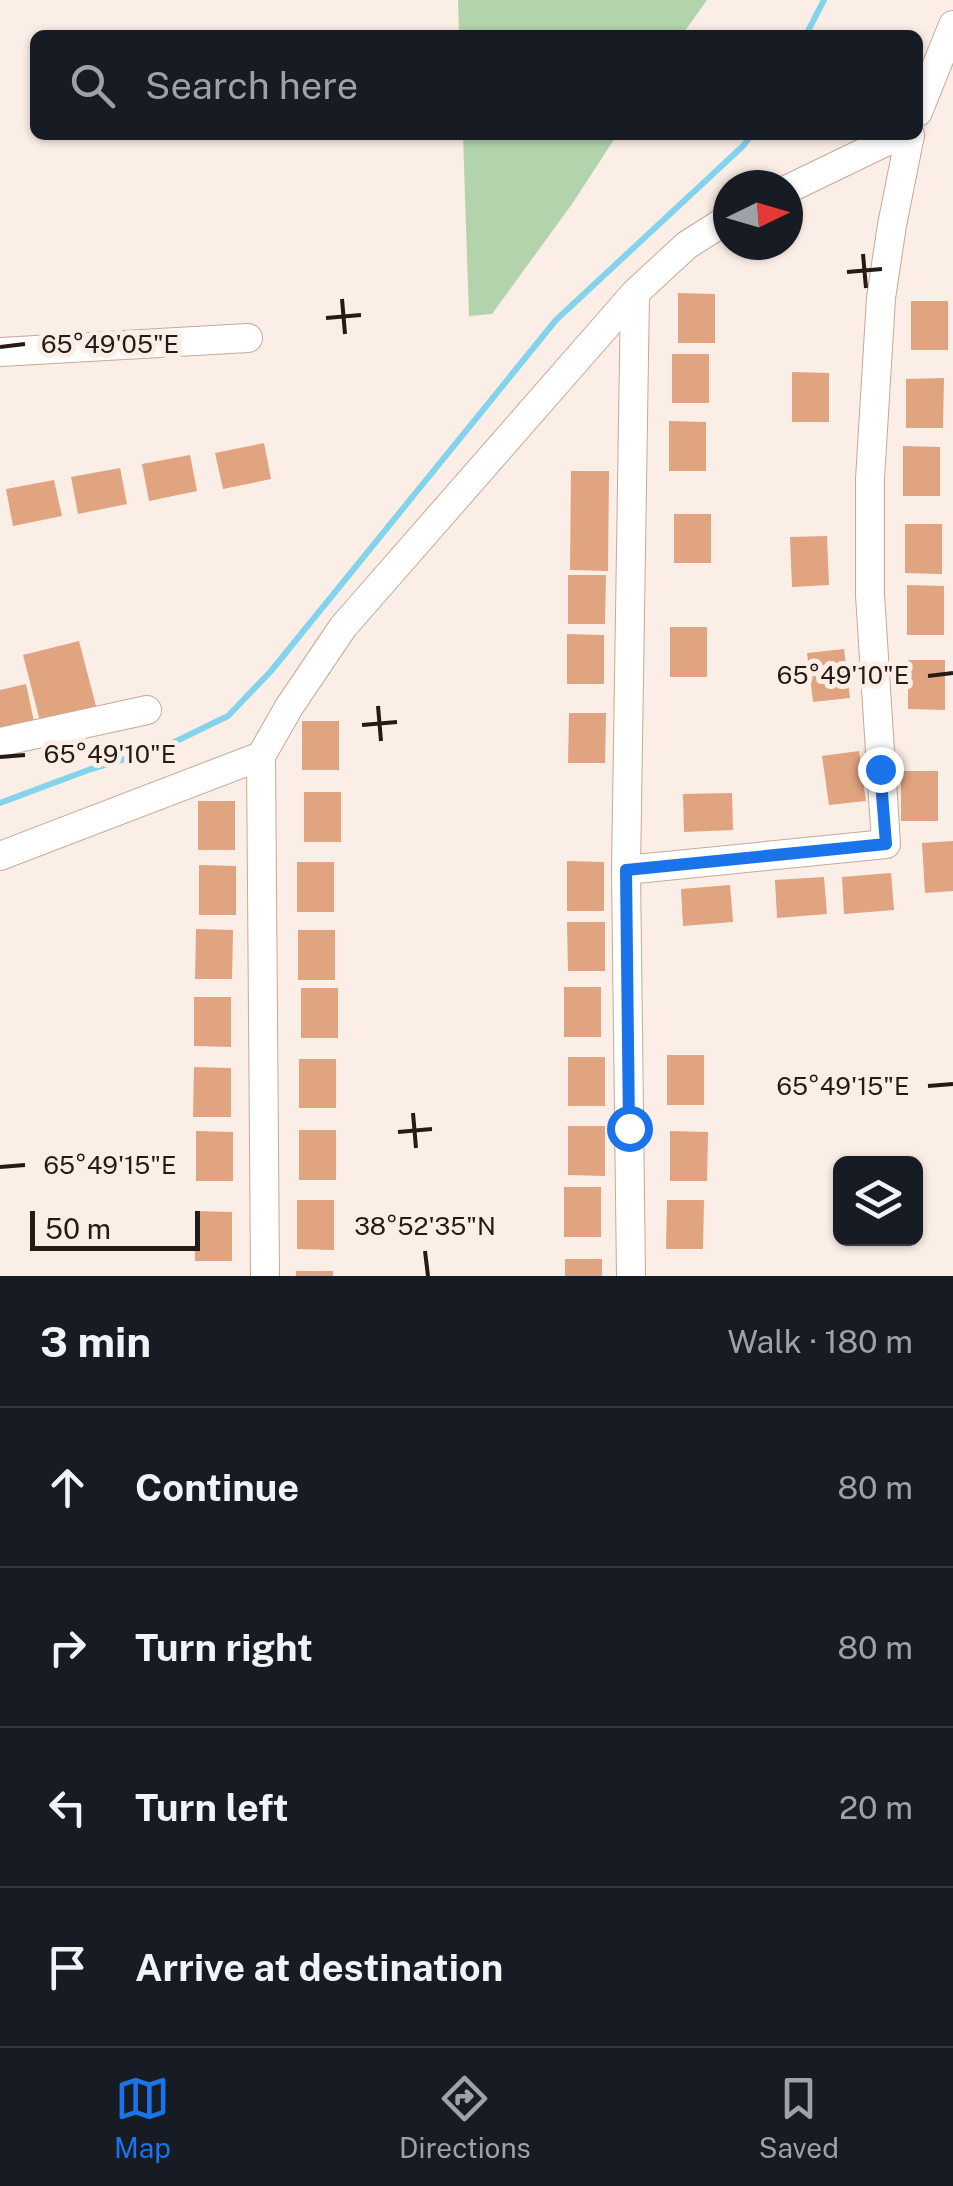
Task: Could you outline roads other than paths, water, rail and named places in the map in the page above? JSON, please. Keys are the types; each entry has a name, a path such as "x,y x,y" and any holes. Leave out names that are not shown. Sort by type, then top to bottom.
{"street":[{"path":"923,100 953,26"},
{"path":"803,183 890,140"},
{"path":"626,870 886,844 870,594 870,480 880,298 909,140"},
{"path":"265,1276 261,756 289,706 343,627 634,293 686,245 713,228"},
{"path":"631,1276 626,870 634,293"},
{"path":"0,352 248,338"},
{"path":"0,742 147,710"},
{"path":"0,856 261,756"}],"waterway":[{"path":"809,30 824,0"},
{"path":"0,803 162,748 228,716 271,671 556,320 747,140"}]}
